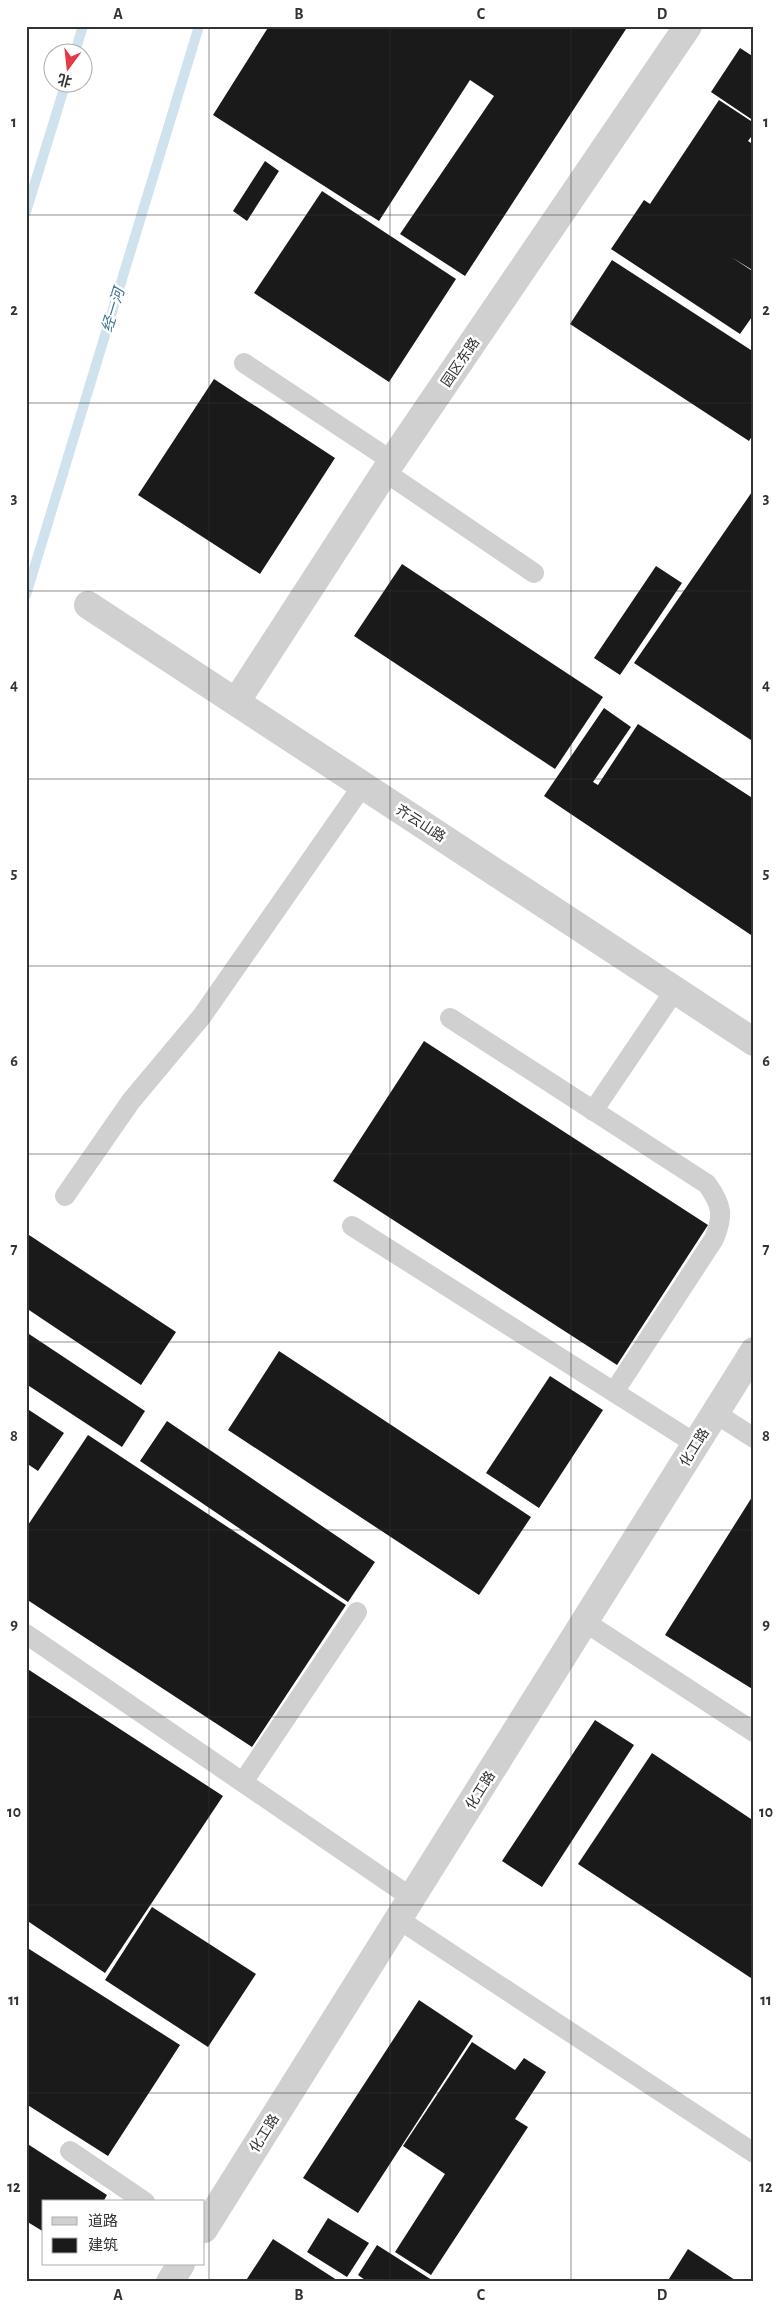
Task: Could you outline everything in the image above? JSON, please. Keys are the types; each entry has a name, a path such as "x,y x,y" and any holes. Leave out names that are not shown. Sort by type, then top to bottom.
{"street":[{"name":"园区东路","path":"236,702 389,467 688,26"},
{"name":"齐云山路","path":"88,605 754,1042"},
{"name":"化工路","path":"205,2227 754,1351"},
{"path":"170,2282 180,2266"}],"lane":[{"path":"244,363 534,573"},
{"path":"65,1196 131,1101 202,1016 363,785"},
{"path":"593,1110 675,990"},
{"path":"450,1018 707,1184 721,1210 721,1224 714,1239 614,1392"},
{"path":"352,1226 696,1444"},
{"path":"715,1413 754,1438"},
{"path":"243,1782 357,1612"},
{"path":"585,1622 754,1732"},
{"path":"26,1634 243,1782 405,1909 754,2153"},
{"path":"70,2151 142,2200"}],"building":[{"path":"269,26 628,26 465,276 400,234 494,96 470,80 379,221 213,115"},
{"path":"740,48 754,57 754,121 711,92"},
{"path":"719,100 754,123 754,133 748,141 754,145 754,271 731,257 754,272 754,314 740,334 611,249 644,200 650,204"},
{"path":"265,161 279,171 247,221 233,211"},
{"path":"322,191 456,279 389,382 254,293"},
{"path":"612,260 754,352 754,433 749,441 570,324"},
{"path":"214,379 335,458 260,574 138,495"},
{"path":"754,489 754,742 634,663"},
{"path":"402,564 603,697 555,769 354,636"},
{"path":"656,566 682,583 620,675 594,658"},
{"path":"604,708 631,727 593,782 598,785 638,724 754,799 754,937 544,796"},
{"path":"424,1041 708,1225 617,1365 333,1181"},
{"path":"26,1233 176,1332 141,1385 26,1308"},
{"path":"26,1332 145,1411 122,1447 26,1384"},
{"path":"279,1351 531,1517 479,1595 228,1430"},
{"path":"550,1376 603,1410 539,1508 486,1473"},
{"path":"26,1408 64,1433 38,1471 26,1463"},
{"path":"167,1421 375,1562 348,1602 140,1461"},
{"path":"88,1435 346,1605 252,1747 26,1599 26,1528"},
{"path":"754,1494 754,1690 665,1635"},
{"path":"26,1668 223,1796 105,1973 26,1920"},
{"path":"595,1720 634,1745 542,1887 502,1861"},
{"path":"652,1753 754,1821 754,1980 578,1864"},
{"path":"152,1907 256,1974 208,2047 105,1980"},
{"path":"26,1947 180,2045 108,2156 26,2104"},
{"path":"419,2000 473,2036 358,2213 303,2178"},
{"path":"472,2042 515,2070 524,2058 546,2072 515,2119 528,2127 431,2275 395,2252 445,2174 403,2146"},
{"path":"26,2143 107,2195 104,2200 42,2200 42,2231 26,2221"},
{"path":"328,2218 369,2243 347,2277 307,2252"},
{"path":"273,2239 340,2282 245,2282"},
{"path":"377,2245 435,2282 368,2282 358,2275"},
{"path":"688,2249 738,2282 667,2282"}],"waterway":[{"name":"经一河","path":"78,42 83,26"},
{"name":"经一河","path":"26,595 199,26"},
{"name":"经一河","path":"26,212 63,92"}]}
